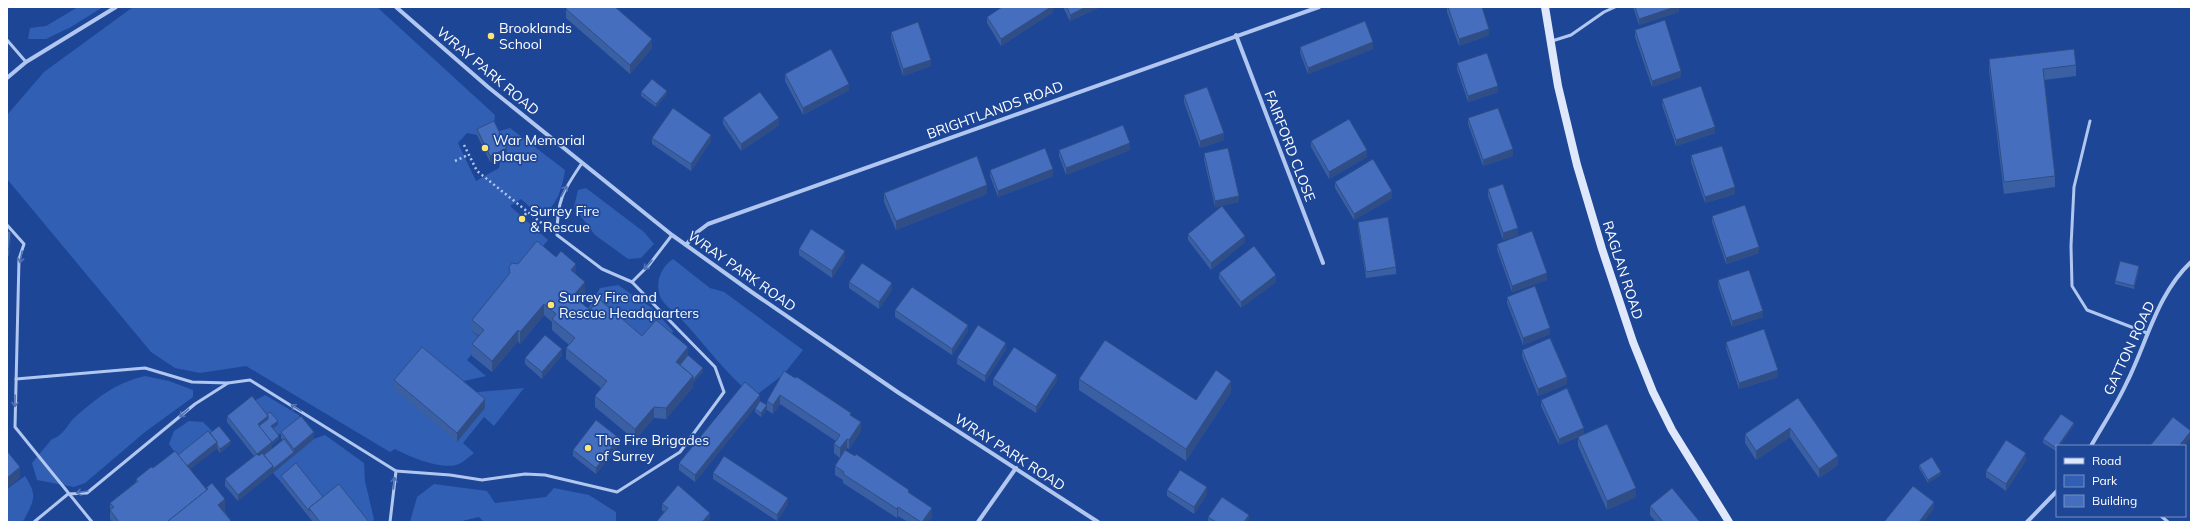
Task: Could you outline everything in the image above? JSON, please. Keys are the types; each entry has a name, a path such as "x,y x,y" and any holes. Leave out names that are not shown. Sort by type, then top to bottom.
{"street":[{"path":"7,78 26,62 116,7"},
{"name":"WRAY PARK ROAD","path":"396,7 488,87 672,235 818,338 1098,522"},
{"name":"BRIGHTLANDS ROAD","path":"686,245 696,232 708,224 1236,35 1319,7"},
{"name":"RAGLAN ROAD","path":"1545,7 1558,86 1578,165 1602,249 1633,342 1653,392 1672,430 1728,522"},
{"name":"FAIRFORD CLOSE","path":"1236,35 1323,264"},
{"name":"GATTON ROAD","path":"2092,445 2127,382 2161,302 2175,281 2191,262"},
{"path":"978,522 1016,468"},
{"path":"2027,522 2056,492"}],"lane":[{"path":"1551,41 1571,35 1604,12 1615,7"},
{"path":"7,40 26,62"},
{"path":"2090,121 2074,187 2071,246 2072,286 2087,310 2147,333"},
{"path":"16,379 146,368 192,382 228,383 250,380 396,471 450,475 482,480 525,474 545,475 617,492 680,452 724,392 715,367 632,282 602,270 557,235 557,211 562,193 582,163"},
{"path":"7,225 24,244 19,259 15,427 92,522"},
{"path":"632,282 649,265 672,235"},
{"path":"34,522 68,494 87,493 195,404 228,383"},
{"path":"390,522 396,471"}],"path":[{"path":"464,145 476,171 557,235"},
{"path":"455,161 468,155"},
{"path":"522,219 528,212"}],"green space":[{"path":"78,7 103,7 71,27 46,39 28,39 30,28 46,26"},
{"path":"133,7 377,7 495,115 494,127 477,135 467,133 458,143 476,181 499,168 501,157 507,154 496,132 510,128 565,170 562,184 555,202 541,217 521,199 510,206 548,240 472,331 484,341 467,360 486,376 455,383 466,393 524,388 494,426 484,417 463,443 474,453 465,461 454,465 437,465 409,456 395,449 390,452 246,366 200,373 175,368 151,352 7,179 7,115 44,72"},
{"path":"586,188 644,232 654,244 641,258 628,259 595,235 574,207 578,190"},
{"path":"673,259 710,288 724,292 803,350 784,374 754,397 725,370 683,321 667,306 660,296 658,285 660,275 665,266"},
{"path":"618,285 652,308 673,331 669,342 642,347 594,316 588,309 600,288"},
{"path":"145,376 169,381 193,390 193,397 145,432 85,483 74,487 37,480 32,463 52,439 59,436 74,418 107,392 124,383"},
{"path":"265,395 299,415 301,422 289,432 276,435 271,430 277,424 265,419 252,402"},
{"path":"189,421 203,422 214,433 180,460 169,444 174,431"},
{"path":"325,435 364,463 365,481 374,519 372,522 362,522 324,505 281,482 273,473 314,439"},
{"path":"25,476 32,488 32,503 24,520 21,522 7,522 7,489"},
{"path":"434,484 487,491 495,503 546,497 554,488 589,495 616,512 616,522 484,522 479,517 458,522 410,522 417,497"}],"building":[{"path":"567,7 615,7 652,39 630,65 566,9"},
{"path":"1002,7 1051,7 1001,39 987,17"},
{"path":"1067,7 1086,7 1070,15"},
{"path":"1448,7 1482,7 1489,29 1459,39"},
{"path":"1635,7 1675,7 1639,19"},
{"path":"1665,20 1681,71 1652,81 1635,30"},
{"path":"1365,21 1373,42 1308,68 1300,47"},
{"path":"918,22 931,60 903,69 891,32"},
{"path":"831,49 849,84 803,108 785,74"},
{"path":"2074,49 2076,65 2043,69 2055,176 2004,182 1989,59"},
{"path":"1487,53 1498,86 1468,96 1457,63"},
{"path":"652,79 667,91 656,104 641,92"},
{"path":"1701,86 1715,127 1676,140 1662,99"},
{"path":"1207,87 1224,133 1200,141 1184,95"},
{"path":"760,92 779,118 741,144 723,118"},
{"path":"673,108 711,135 691,164 652,138"},
{"path":"1498,108 1513,149 1483,160 1468,118"},
{"path":"1349,119 1367,150 1329,172 1311,141"},
{"path":"494,121 507,148 490,156 477,129"},
{"path":"1123,125 1130,143 1066,168 1059,150"},
{"path":"1722,146 1735,187 1705,197 1691,155"},
{"path":"1045,148 1053,169 998,191 990,170"},
{"path":"1228,148 1239,196 1215,201 1204,153"},
{"path":"977,156 987,185 896,221 884,193"},
{"path":"1373,159 1392,191 1354,214 1335,182"},
{"path":"1503,184 1518,228 1503,233 1488,189"},
{"path":"1745,205 1759,247 1726,258 1712,216"},
{"path":"1222,206 1245,236 1211,263 1188,234"},
{"path":"1388,217 1396,267 1366,272 1358,222"},
{"path":"811,229 845,251 832,271 799,249"},
{"path":"7,231 11,232 9,249 7,249"},
{"path":"1532,231 1547,273 1512,286 1497,244"},
{"path":"537,241 556,257 561,251 576,264 571,270 585,282 573,296 590,310 599,299 642,336 656,320 688,347 676,362 693,376 666,408 654,407 635,429 595,396 607,381 566,348 575,338 552,319 556,314 544,304 520,332 518,330 492,361 472,344 484,330 472,320 510,273 509,267 512,263 518,264"},
{"path":"1254,246 1276,275 1241,302 1219,273"},
{"path":"2120,261 2139,266 2134,286 2115,281"},
{"path":"862,263 892,283 879,302 849,282"},
{"path":"1749,270 1763,311 1732,321 1718,280"},
{"path":"1535,286 1550,328 1523,338 1507,297"},
{"path":"912,287 968,325 952,349 895,310"},
{"path":"978,325 1006,343 985,376 957,358"},
{"path":"1764,329 1778,370 1739,383 1726,342"},
{"path":"545,335 562,349 542,372 525,358"},
{"path":"1550,338 1567,377 1538,389 1522,350"},
{"path":"1105,340 1196,400 1216,370 1231,381 1186,449 1079,379"},
{"path":"422,347 485,399 457,433 394,380"},
{"path":"1014,347 1057,375 1036,407 993,379"},
{"path":"688,355 703,368 693,380 693,376 680,365"},
{"path":"784,371 795,378 797,377 851,413 850,415 861,422 849,440 847,439 840,448 834,444 840,435 780,395 773,405 767,401"},
{"path":"745,382 760,395 695,475 679,463"},
{"path":"1567,388 1584,428 1559,439 1541,400"},
{"path":"252,396 268,416 258,424 272,442 257,454 227,416"},
{"path":"1798,398 1838,456 1819,469 1790,428 1756,451 1745,434"},
{"path":"760,401 767,405 761,413 755,409"},
{"path":"270,412 278,421 271,426 279,436 271,443 272,442 259,426 268,419 267,414"},
{"path":"2061,414 2074,423 2059,445 2056,445 2056,448 2043,439"},
{"path":"301,416 314,432 294,449 281,432"},
{"path":"2173,417 2191,431 2180,445 2151,445"},
{"path":"596,420 619,438 596,468 573,450"},
{"path":"1607,424 1636,488 1607,501 1578,437"},
{"path":"219,426 231,441 220,449 210,433"},
{"path":"208,431 217,442 187,466 178,455"},
{"path":"284,439 294,452 273,469 273,466 264,455"},
{"path":"2006,440 2026,453 2006,484 1986,471"},
{"path":"845,450 855,456 856,454 909,490 908,492 932,508 922,522 898,507 897,509 843,474 844,472 835,466"},
{"path":"7,451 20,467 7,478"},
{"path":"175,451 207,490 167,522 119,522 110,510 114,507 110,503 138,481 136,479 151,467 153,468"},
{"path":"262,453 273,466 238,495 225,479 257,454 259,456"},
{"path":"724,456 788,498 777,515 713,473"},
{"path":"1932,457 1941,472 1928,480 1919,465"},
{"path":"296,463 323,497 309,508 309,511 281,476"},
{"path":"1180,470 1207,487 1194,507 1167,490"},
{"path":"212,483 225,499 218,505 232,522 167,522 208,489 206,488"},
{"path":"339,484 369,522 320,522 309,508"},
{"path":"678,485 710,513 702,522 657,521 668,508 662,504"},
{"path":"1913,486 1934,502 1919,522 1884,522"},
{"path":"1672,488 1700,522 1663,522 1650,506"},
{"path":"1222,497 1249,515 1244,522 1216,522 1208,517"}],"place":[{"name":"Brooklands School","path":"491,36"},
{"name":"War Memorial plaque","path":"485,148"},
{"name":"Surrey Fire & Rescue","path":"522,219"},
{"name":"Surrey Fire and Rescue Headquarters","path":"551,305"},
{"name":"The Fire Brigades of Surrey","path":"588,448"}]}
